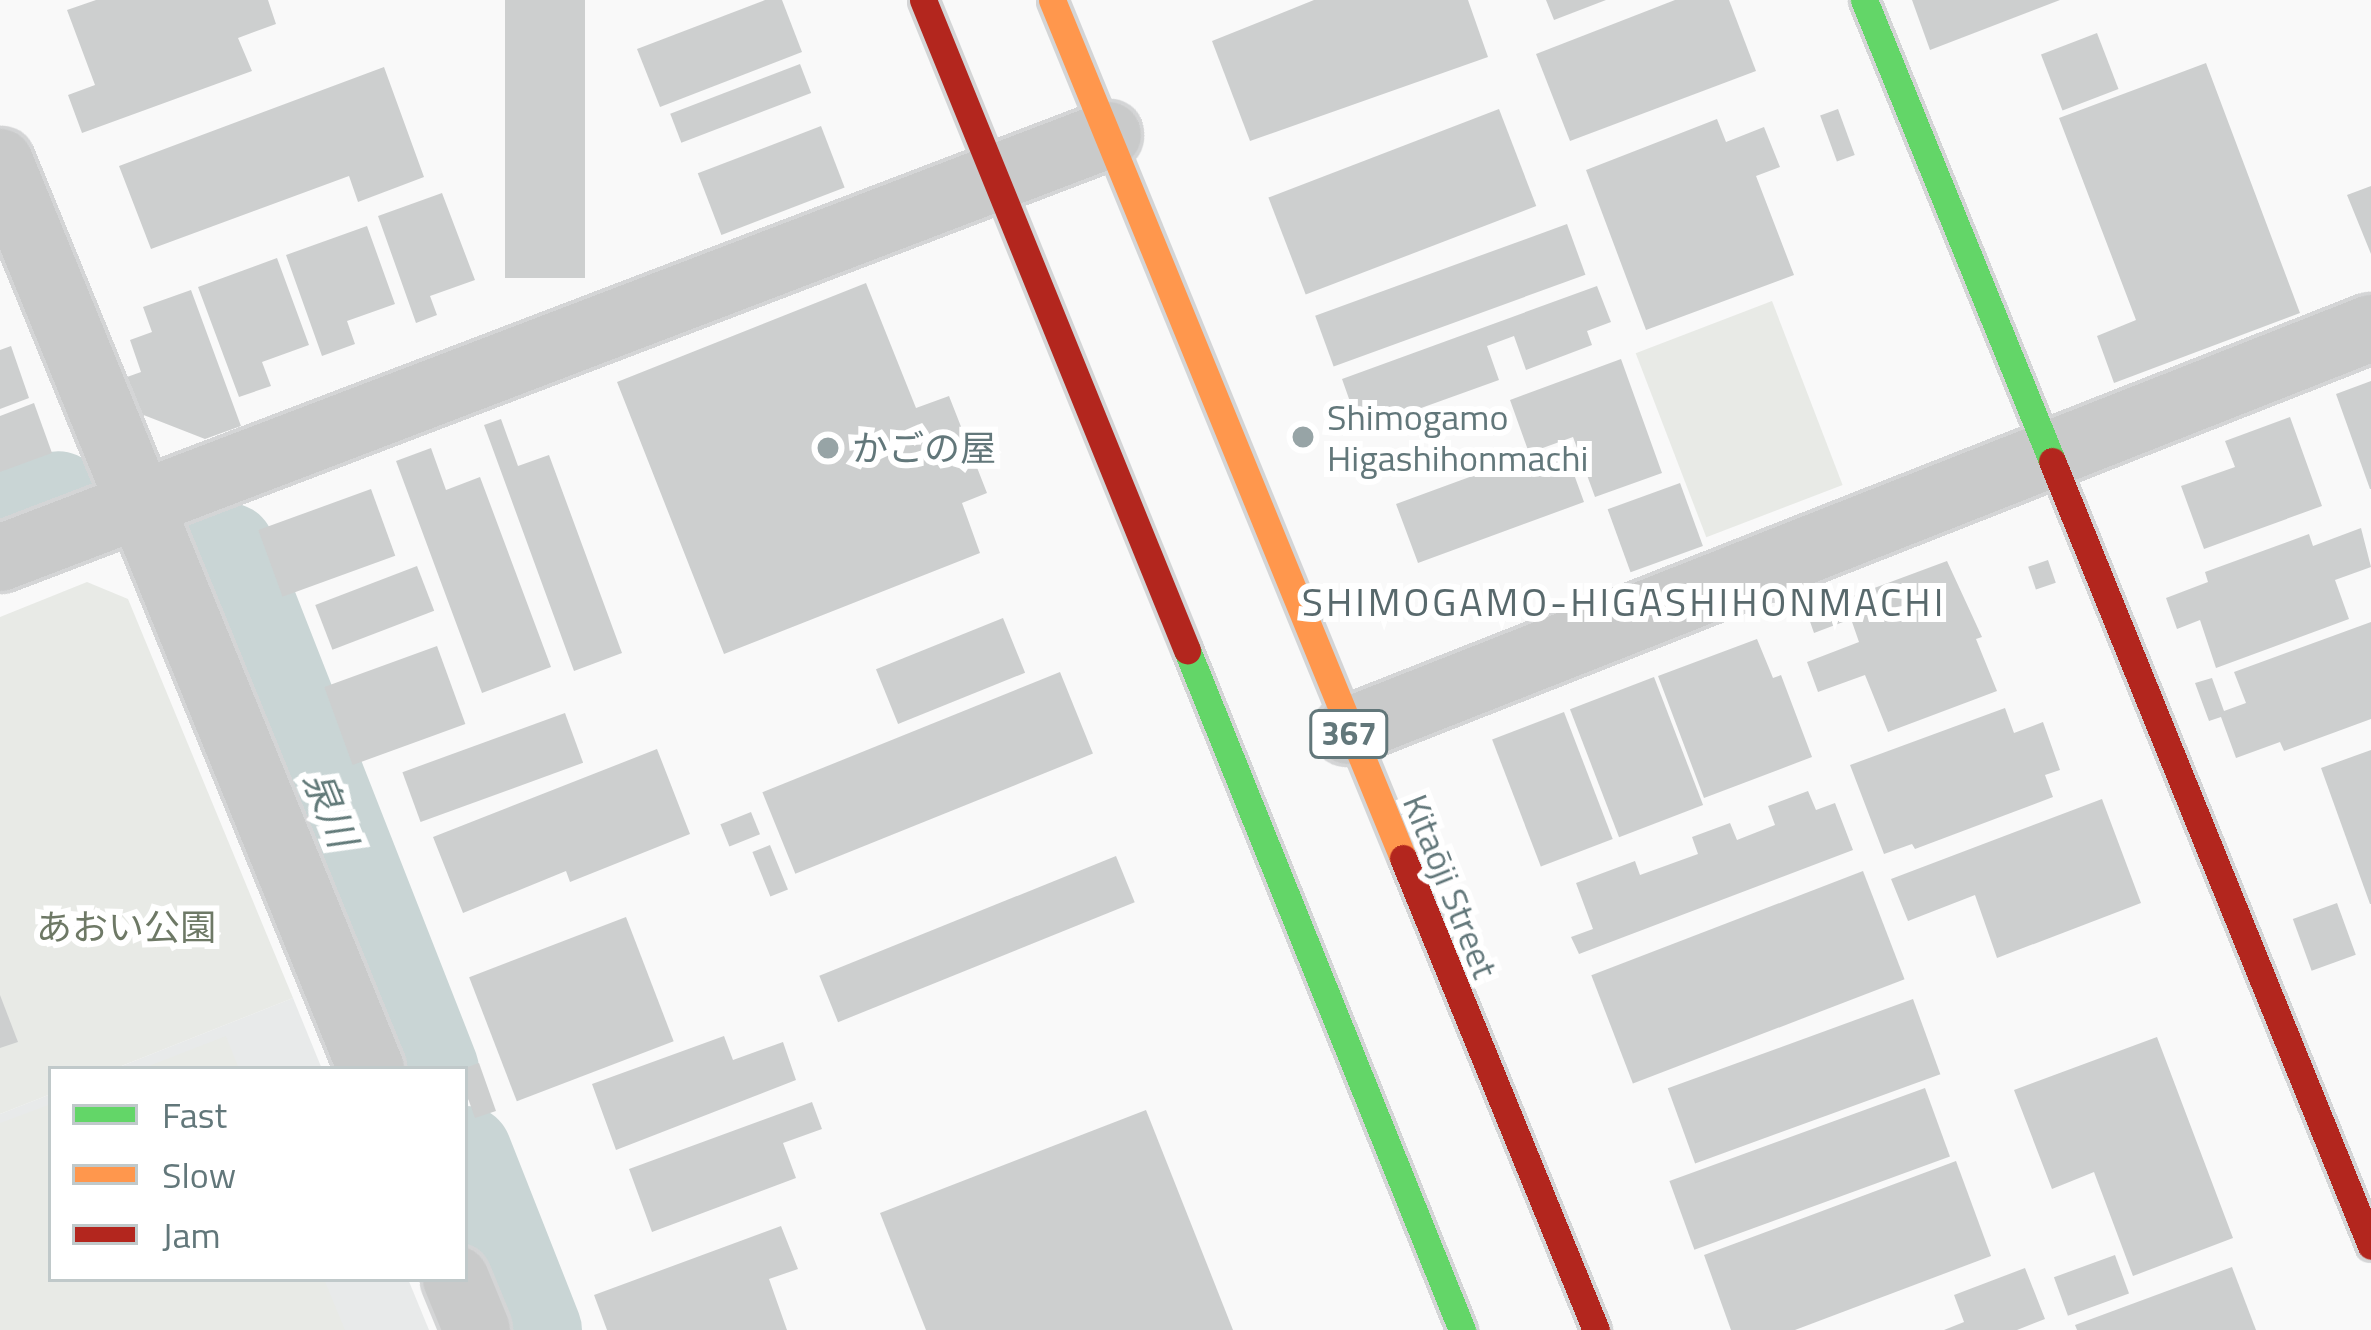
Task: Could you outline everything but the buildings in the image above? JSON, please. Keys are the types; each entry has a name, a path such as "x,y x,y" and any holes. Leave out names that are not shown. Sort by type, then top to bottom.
{"main road":[{"path":"922,0 1462,1330"},
{"name":"367","path":"1052,0 1108,135"},
{"path":"1864,0 2371,1246"},
{"name":"Kitaōji Street","path":"1108,135 1595,1330"}],"street":[{"path":"0,559 1108,135"},
{"path":"0,162 369,1066"},
{"path":"1348,731 2051,458 2371,328"},
{"path":"458,1282 477,1330"}],"shaded area":[{"path":"293,998 321,1066 122,1066"},
{"path":"48,1095 48,1282 409,1282 429,1330 0,1330 0,1114"}],"green space":[{"path":"1772,301 1843,485 1706,537 1636,353"},
{"name":"あおい公園","path":"87,582 128,599 293,998 122,1066 48,1066 48,1095 0,1114 0,617"},
{"path":"226,1036 238,1066 149,1066"},
{"path":"48,1105 48,1282 325,1282 345,1330 0,1330 0,1123"}],"waterway":[{"name":"泉川","path":"0,520 58,497"},
{"name":"泉川","path":"228,549 431,1066"},
{"name":"泉川","path":"468,1160 535,1330"}],"traffic: fast":[{"path":"1864,0 2052,461"},
{"path":"1187,650 1462,1330"}],"traffic: slow":[{"path":"1052,0 1403,858"}],"traffic: jam":[{"path":"923,0 1187,650"},
{"path":"2052,461 2371,1246"},
{"path":"1403,858 1596,1330"}],"place":[{"name":"Shimogamo Higashihonmachi","path":"1303,437"},
{"name":"かごの屋","path":"828,448"}],"district":[{"name":"SHIMOGAMO-HIGASHIHONMACHI","path":"1624,602"}]}
